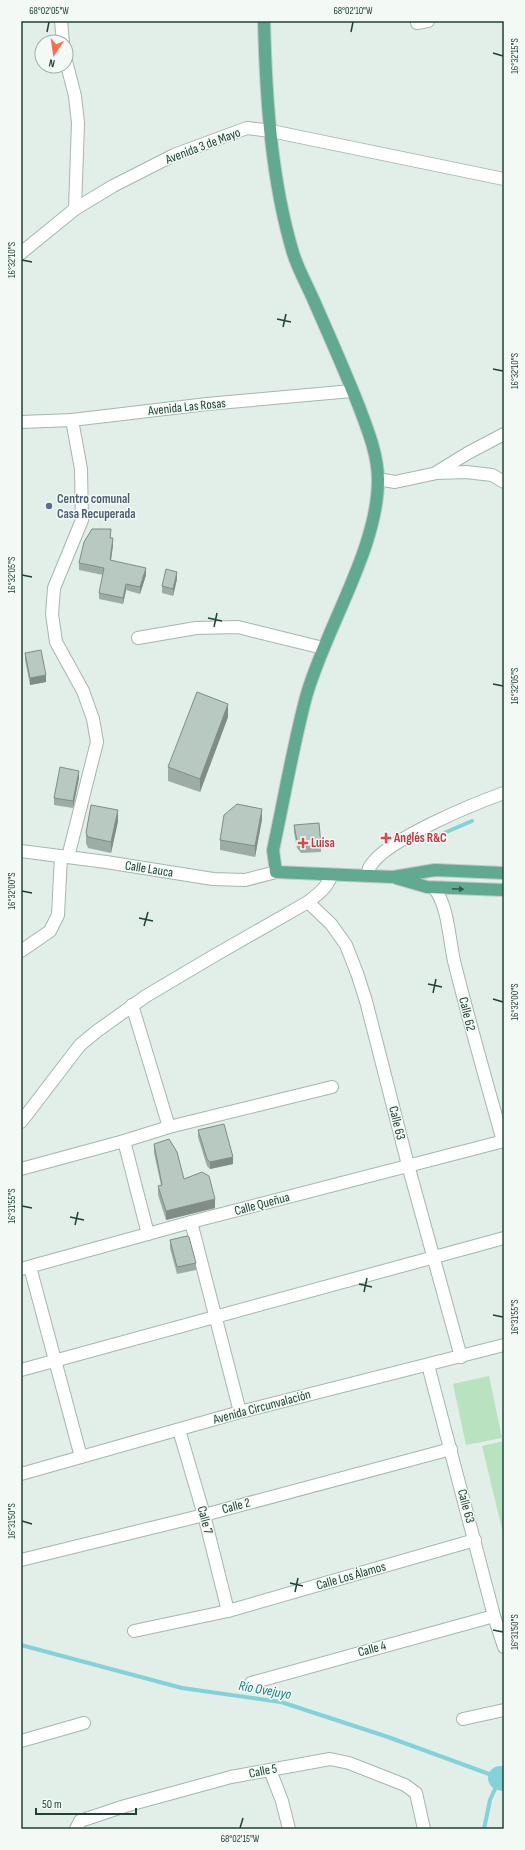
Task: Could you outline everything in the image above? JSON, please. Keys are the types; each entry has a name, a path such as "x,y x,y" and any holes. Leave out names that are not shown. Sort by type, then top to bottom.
{"main road":[{"path":"264,21 271,131 279,199 294,254 365,421 374,451 378,479 374,512 368,538 323,648 306,697 273,850 276,872 331,876 393,877 435,870 504,872"},
{"path":"434,888 435,870"},
{"path":"393,877 434,888 504,890"}],"street":[{"path":"61,21 62,34"},
{"path":"69,74 78,123 75,209"},
{"name":"Avenida 3 de Mayo","path":"21,253 75,209 113,186 174,155 247,128 271,131 504,179"},
{"name":"Avenida Las Rosas","path":"21,422 72,420 207,404 352,391"},
{"path":"21,951 50,931 58,915 64,856 97,742 93,719 83,691 56,642 52,614 54,588 82,520 81,469 72,420"},
{"path":"437,473 468,453 504,434"},
{"path":"378,479 395,482 437,473 466,472 492,476 504,482"},
{"path":"138,638 196,628 238,627 323,648"},
{"path":"367,876 370,865 380,855 402,840 442,819 504,793"},
{"name":"Calle Lauca","path":"21,851 64,856 213,879 245,880 276,872"},
{"path":"21,1122 26,1107 80,1046 132,1005 308,902 320,893 328,883 331,876"},
{"name":"Calle 62","path":"434,888 441,897 450,945 471,1030 503,1141"},
{"name":"Calle 63","path":"308,902 331,924 346,945 358,973 408,1165 461,1356"},
{"path":"132,1005 169,1127"},
{"path":"21,1169 169,1127 332,1087"},
{"path":"124,1141 148,1234"},
{"name":"Calle Queñua","path":"26,1268 191,1222 503,1141"},
{"path":"191,1222 240,1412"},
{"path":"21,1370 433,1256 504,1238"},
{"path":"26,1268 81,1457"},
{"name":"Avenida Circunvalación","path":"21,1474 240,1412 504,1345"},
{"name":"Calle 63","path":"428,1365 494,1616 504,1647"},
{"name":"Calle 7","path":"179,1430 204,1515 228,1611"},
{"name":"Calle 2","path":"21,1560 204,1515 451,1448"},
{"name":"Calle Los Álamos","path":"134,1631 228,1611 475,1540"},
{"name":"Calle 4","path":"251,1683 494,1616"},
{"path":"463,1719 504,1710"},
{"path":"21,1740 84,1723"},
{"name":"Calle 5","path":"76,1829 80,1821 125,1806 231,1777 330,1759 349,1763 405,1785 416,1793 424,1829"},
{"path":"270,1770 282,1801 289,1829"}],"green space":[{"path":"489,1376 502,1438 466,1445 453,1384"},
{"path":"504,1441 504,1537 482,1446"}],"building":[{"path":"92,529 111,529 110,538 113,538 110,560 146,568 140,587 126,584 123,598 99,593 104,568 79,563 84,542"},
{"path":"166,569 177,572 173,589 162,586"},
{"path":"41,650 46,675 30,678 25,653"},
{"path":"197,692 228,704 200,779 168,767"},
{"path":"60,767 79,771 73,801 54,798"},
{"path":"237,804 262,809 255,846 220,840 224,815"},
{"path":"91,805 118,810 111,842 88,837 86,833"},
{"path":"319,823 321,845 301,846 297,841 294,825"},
{"path":"224,1124 233,1157 210,1162 207,1159 198,1130"},
{"path":"169,1139 177,1152 184,1179 202,1172 209,1176 215,1199 166,1211 158,1186 162,1185 154,1144"},
{"path":"187,1236 189,1237 196,1263 177,1267 170,1240"}],"waterway":[{"path":"437,836 472,821"},
{"name":"Río Ovejuyo","path":"21,1645 182,1688 281,1702 388,1737 500,1778 490,1800 484,1829"},
{"name":"Río Ovejuyo","path":"500,1778 504,1779"}],"place":[{"name":"Centro comunal Casa Recuperada","path":"49,506"},
{"name":"Anglés R&C","path":"386,838"},
{"name":"Luisa","path":"303,843"}]}
